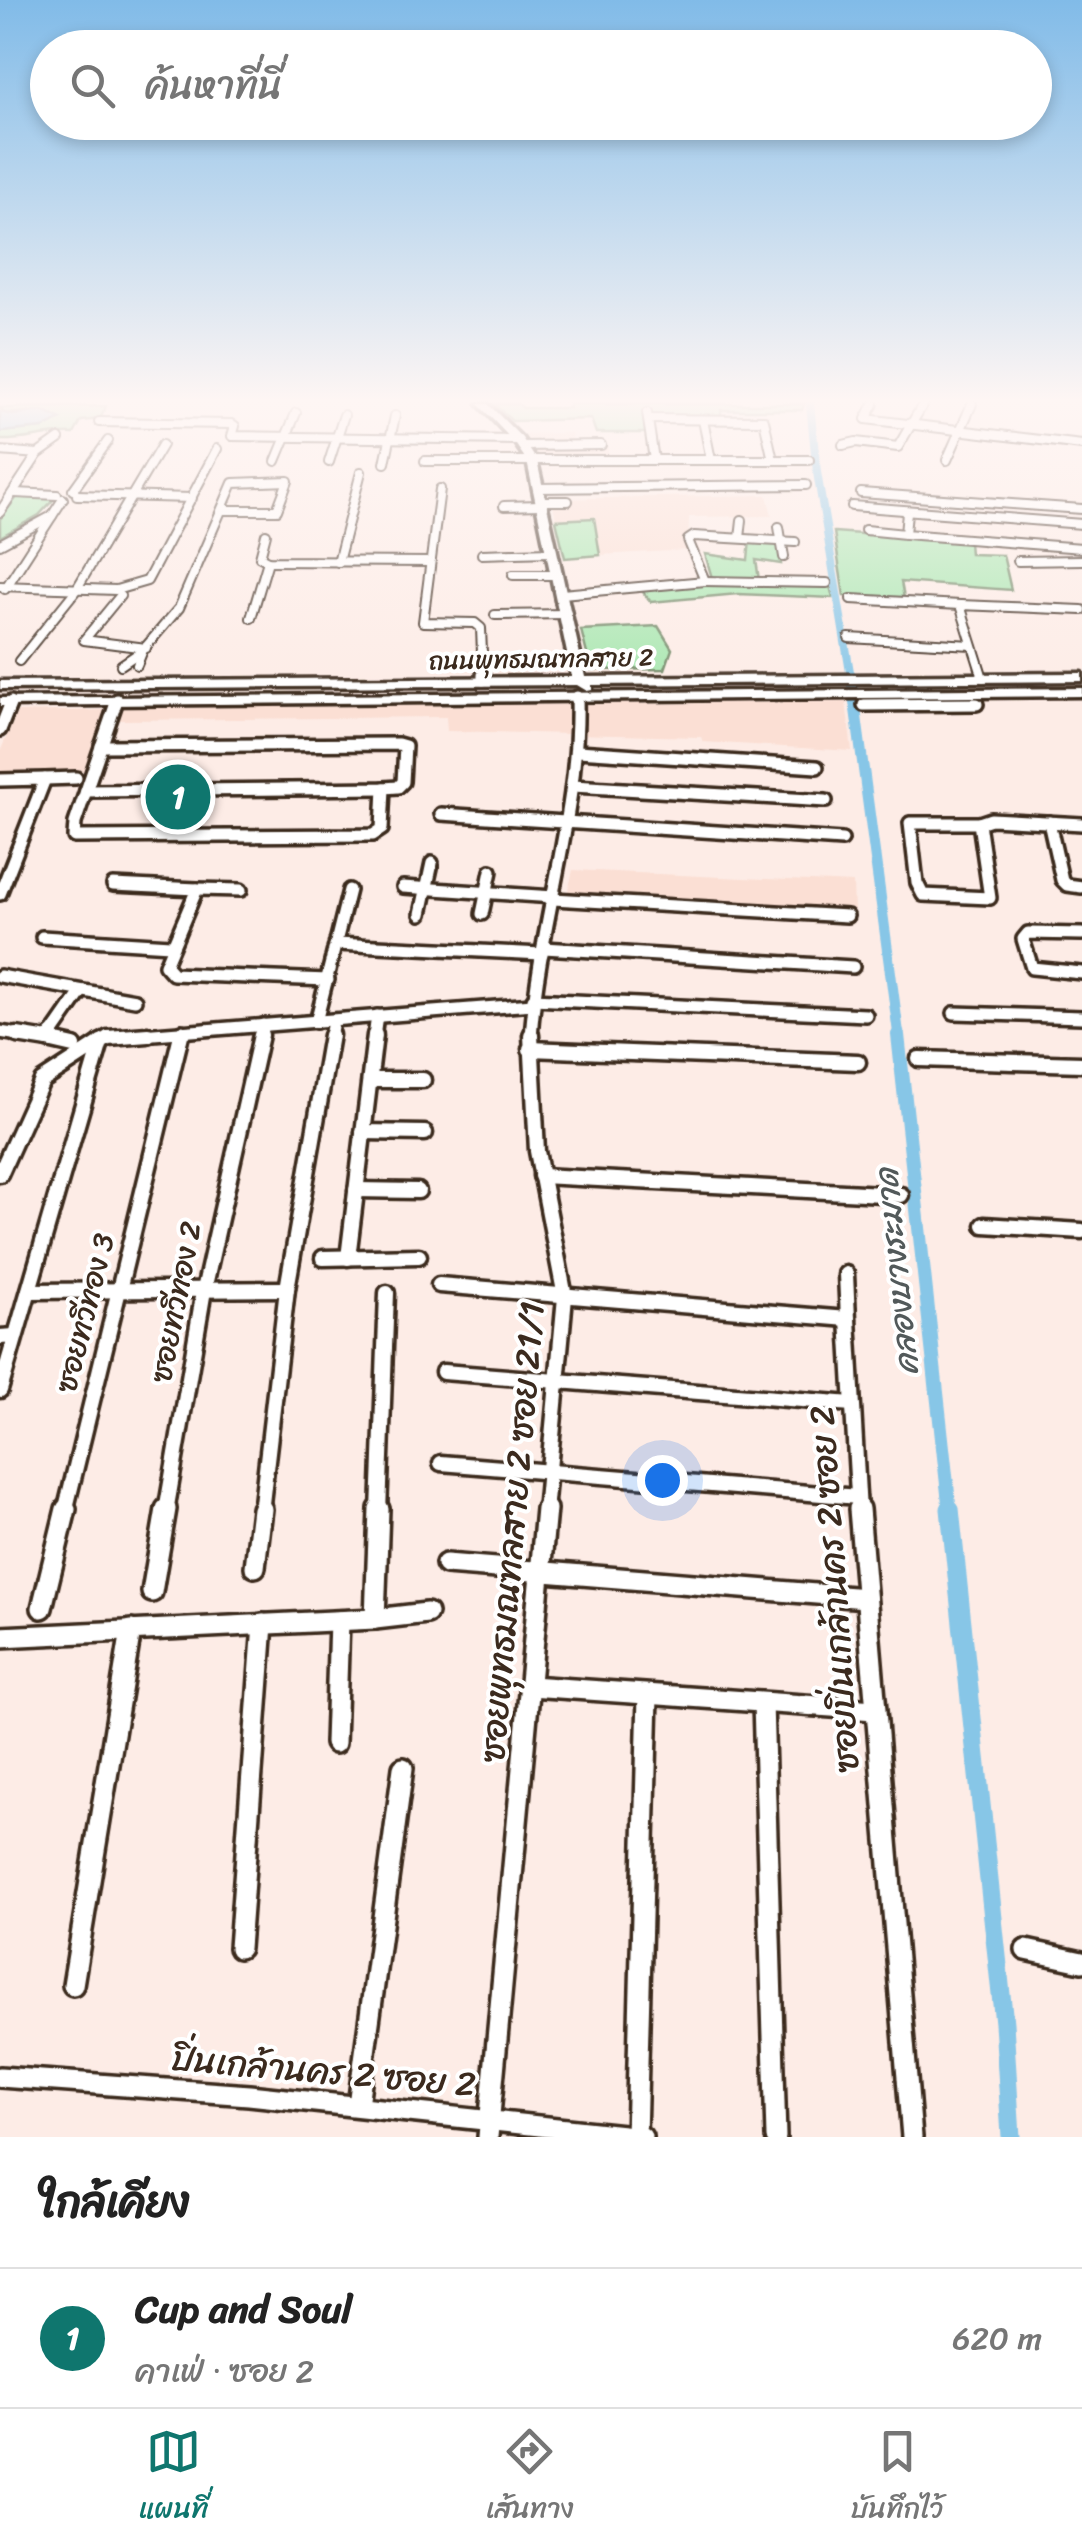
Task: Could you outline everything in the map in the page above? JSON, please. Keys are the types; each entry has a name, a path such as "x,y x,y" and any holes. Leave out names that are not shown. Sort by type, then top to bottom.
{"main road":[{"path":"422,683 578,688 567,614 540,504"},
{"name":"ถนนพุทธมณฑลสาย 2","path":"0,685 134,673 236,683 484,680 727,695 831,694 867,700 924,699 948,693 1082,692"},
{"name":"ถนนพุทธมณฑลสาย 2","path":"6,702 826,678 1082,677"},
{"path":"944,678 932,682 931,688 948,693"},
{"path":"234,698 248,696 252,690 236,683"}],"street":[{"path":"2,589 57,504"},
{"path":"19,660 76,590 127,504"},
{"path":"2,589 129,589 147,582 189,504"},
{"path":"117,673 145,649 179,608 225,504"},
{"path":"222,510 277,510 279,504"},
{"path":"338,562 353,504"},
{"path":"438,504 423,622 478,625 484,637 484,680"},
{"path":"504,506 514,504"},
{"path":"1009,504 1082,509"},
{"path":"852,506 1082,524"},
{"path":"906,534 908,512"},
{"path":"0,544 52,516"},
{"path":"740,538 742,520"},
{"path":"780,527 784,557"},
{"path":"865,530 1082,548"},
{"path":"266,534 260,557 268,562 430,562"},
{"path":"705,582 689,538 795,542"},
{"path":"482,554 550,552"},
{"path":"1018,561 1082,560"},
{"path":"251,618 268,562"},
{"path":"514,575 557,575"},
{"path":"562,594 705,582 827,583"},
{"path":"619,590 624,607"},
{"path":"120,596 84,640 145,649"},
{"path":"851,599 1082,610"},
{"path":"960,605 964,633 983,678"},
{"path":"495,615 567,614"},
{"path":"849,638 972,645"},
{"path":"134,673 145,649"},
{"name":"ซอยพุทธมณฑลสาย 2 ซอย 21/1","path":"489,2128 564,1297 541,1176 530,1049 533,1001 574,786 578,688"},
{"path":"924,699 977,704"},
{"path":"117,700 72,833 80,838 373,835 382,829 384,788"},
{"path":"0,730 6,702"},
{"path":"86,791 384,788 403,784 405,746 398,744 101,746"},
{"path":"578,751 818,767"},
{"path":"0,780 76,778"},
{"path":"0,894 45,779"},
{"path":"574,786 826,801"},
{"path":"441,814 842,840"},
{"path":"978,823 992,896 986,900 929,897 920,893 910,823 978,823 991,819 1082,824"},
{"path":"1049,822 1062,880 1067,885 1082,887"},
{"path":"421,914 432,863"},
{"path":"482,914 490,871"},
{"path":"113,885 241,890"},
{"path":"402,887 847,916"},
{"path":"197,888 170,945 165,965 173,974 328,980"},
{"path":"316,1022 349,890"},
{"path":"1082,934 1028,933 1022,939 1032,968 1082,973"},
{"path":"42,936 170,945"},
{"path":"336,944 853,967"},
{"path":"0,976 135,1000"},
{"path":"48,1040 82,992"},
{"path":"0,1174 42,1081 102,1041 121,1036 533,1001 866,1016"},
{"path":"954,1014 1082,1017"},
{"path":"348,1258 377,1016"},
{"path":"255,1567 288,1289 333,1021"},
{"name":"ซอยทวีทอง 2","path":"152,1592 204,1290 263,1025"},
{"name":"ซอยทวีทอง 3","path":"42,1608 182,1031"},
{"path":"0,1032 74,1046"},
{"path":"0,1390 8,1337 28,1292 102,1041"},
{"path":"530,1049 858,1062"},
{"path":"919,1059 1082,1064"},
{"path":"370,1080 423,1080"},
{"path":"364,1132 425,1133"},
{"path":"541,1176 900,1195"},
{"path":"356,1190 418,1191"},
{"path":"984,1225 1082,1231"},
{"path":"322,1258 419,1256"},
{"name":"ซอยปิ่นเกล้านคร 2 ซอย 2","path":"846,1274 858,1497 912,2137"},
{"path":"439,1285 848,1319"},
{"path":"28,1292 288,1289"},
{"path":"375,1619 387,1293"},
{"path":"444,1372 852,1404"},
{"path":"442,1463 858,1497"},
{"path":"446,1564 866,1598"},
{"path":"0,1636 339,1621 427,1613"},
{"path":"335,1743 339,1621"},
{"path":"239,1948 263,1624"},
{"path":"73,1985 130,1630"},
{"path":"530,1686 876,1710"},
{"path":"639,2137 648,1696"},
{"path":"762,1703 776,2137"},
{"path":"358,2105 403,1768"},
{"path":"1026,1950 1082,1962"},
{"name":"ปิ่นเกล้านคร 2 ซอย 2","path":"0,2077 358,2105 489,2128 639,2137"}],"shaded area":[{"path":"553,504 769,504 772,516 689,517 688,550 600,555 594,519 556,519"},
{"path":"846,702 852,751 703,742 701,737 447,731 446,717 116,720 120,708"},
{"path":"106,710 87,771 0,772 0,752 17,712"},
{"path":"573,870 853,883 854,912 567,896"}],"green space":[{"path":"12,504 50,504 39,515 0,537 0,519"},
{"path":"594,518 600,555 565,558 556,520"},
{"path":"834,532 969,542 970,554 1003,555 1011,590 901,582 904,598 844,596"},
{"path":"750,540 778,542 781,564 756,560 759,580 829,582 833,598 738,594 651,602 638,586 712,578 705,554 748,560"},
{"path":"658,626 672,649 665,669 591,670 581,630"}],"waterway":[{"name":"คลองบางระมาด","path":"822,504 851,678"},
{"name":"คลองบางระมาด","path":"851,675 899,1037"},
{"name":"คลองบางระมาด","path":"898,1035 950,1512"},
{"name":"คลองบางระมาด","path":"950,1509 1004,2023 1011,2137"}],"place":[{"name":"Cup and Soul","path":"178,797"}]}
